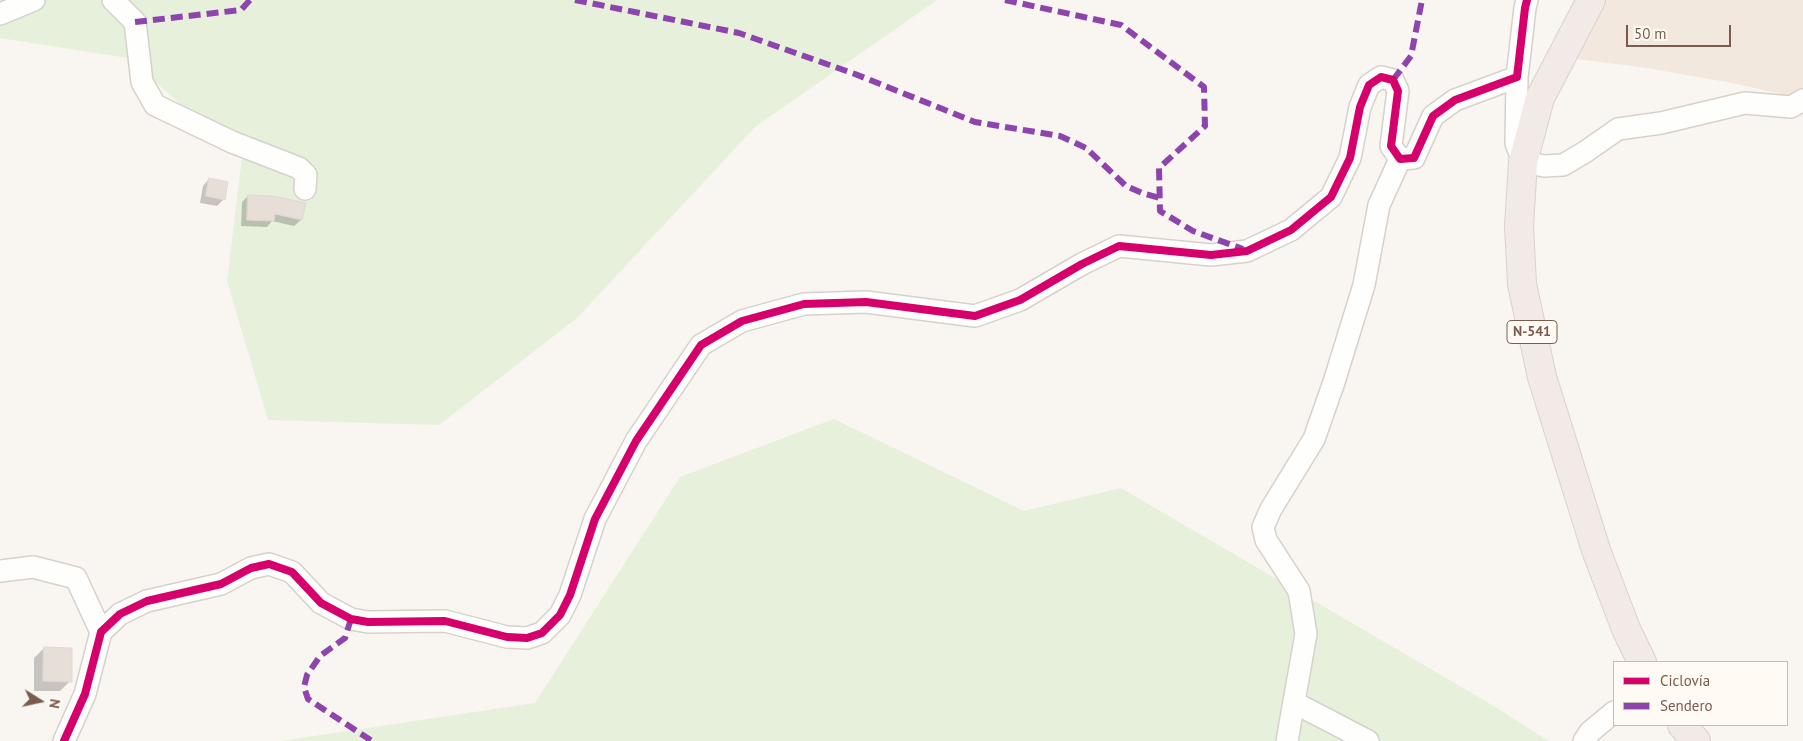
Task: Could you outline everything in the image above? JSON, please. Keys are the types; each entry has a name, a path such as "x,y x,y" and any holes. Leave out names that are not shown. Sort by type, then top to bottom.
{"highway":[{"name":"N-541","path":"1591,0 1540,98 1524,162 1519,226 1522,284 1542,377 1596,550 1626,629 1642,661"},
{"path":"1683,726 1696,741"}],"street":[{"path":"0,14 34,0"},
{"path":"113,0 135,22 142,82 155,105 232,142 299,168 306,175 305,189"},
{"path":"1527,0 1517,77 1516,143 1524,162 1544,166 1563,165 1618,129 1661,123 1745,103 1791,107 1803,100"},
{"path":"64,741 85,694 101,632 120,614 147,602 221,584 251,568 269,564 292,572 321,603 351,619 368,622 445,621 507,637 527,638 542,633 560,615 570,595 595,519 636,440 701,345 742,321 804,304 866,302 975,316 1020,300 1082,264 1119,246 1211,255 1247,251 1291,230 1331,197 1350,158 1360,107 1369,85 1380,77 1393,80 1398,91 1392,146 1400,159"},
{"path":"1400,159 1414,158 1433,116 1455,100 1517,77"},
{"path":"1288,741 1306,634 1299,591 1266,540 1263,527 1271,509 1314,439 1364,285 1378,205 1400,159"},
{"path":"0,571 34,566 76,578 101,632"},
{"path":"1295,703 1368,741"},
{"path":"1584,741 1590,732 1613,713"}],"shaded area":[{"path":"1598,0 1803,0 1803,94 1797,98 1738,84 1647,68 1561,57"}],"green space":[{"path":"0,0 937,0 755,127 577,318 439,425 268,420 227,281 242,158 128,58 0,38"},
{"path":"834,419 1024,511 1121,488 1487,702 1549,741 281,741 535,703 680,477"}],"building":[{"path":"209,178 228,182 225,200 206,196"},
{"path":"248,195 273,196 306,203 302,220 275,214 274,221 247,220"},
{"path":"44,647 72,648 72,682 43,681"}],"marked path":[{"path":"135,22 241,10 250,0"},
{"path":"575,0 739,33 855,74 975,122 1060,136 1086,148 1126,186 1160,198"},
{"path":"1005,0 1121,25 1204,87 1205,126 1159,168 1160,211 1193,231 1243,249"},
{"path":"1393,80 1411,56 1422,0"},
{"path":"351,619 345,638 320,656 307,675 304,687 308,699 372,741"}],"cycle path":[{"path":"64,741 85,694 101,632 120,614 147,601 221,584 251,568 269,564 292,572 321,603 351,619 368,622 445,621 507,637 527,638 542,633 560,615 570,595 595,519 636,441 701,345 742,321 804,304 866,302 975,316 1020,300 1082,264 1119,246 1211,255 1247,251 1291,230 1331,197 1350,158 1360,107 1369,85 1381,77 1393,80 1398,91 1391,146 1400,159 1414,158 1433,116 1455,100 1517,77 1527,0"}]}
